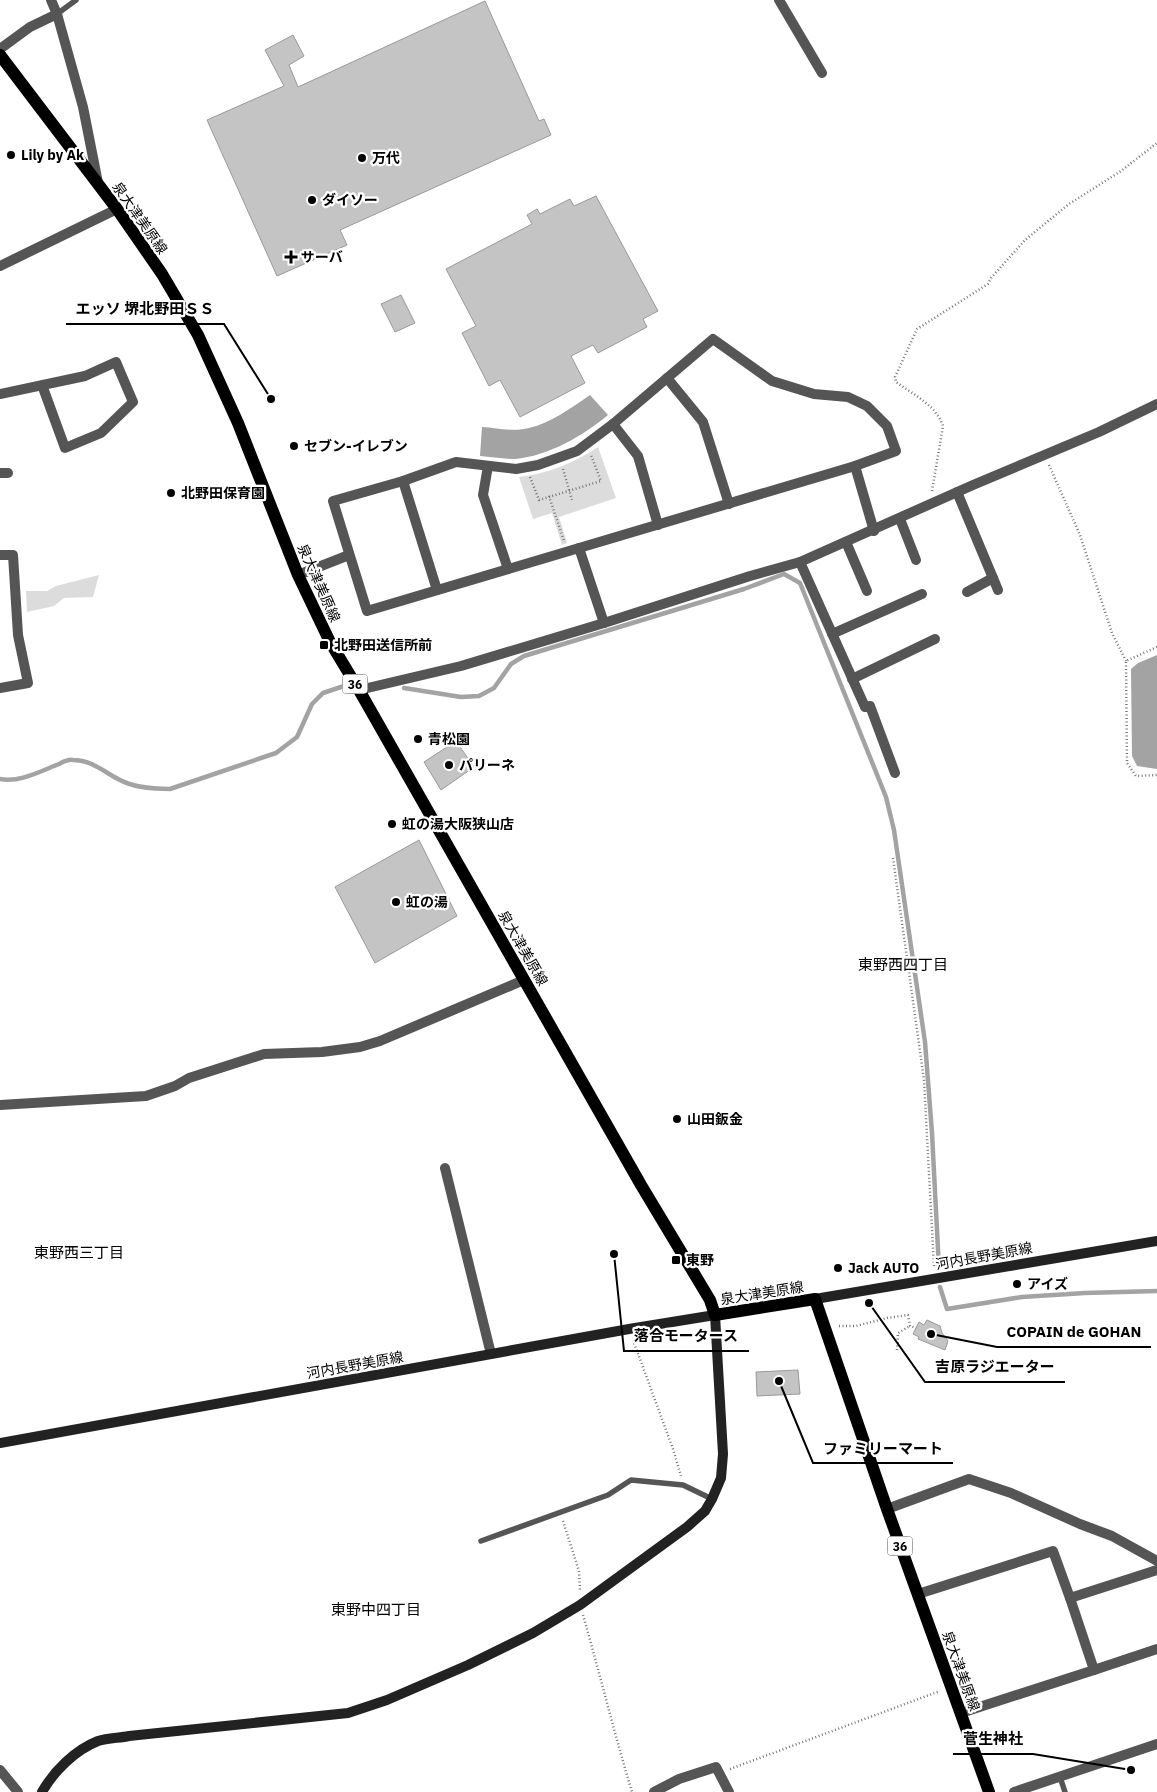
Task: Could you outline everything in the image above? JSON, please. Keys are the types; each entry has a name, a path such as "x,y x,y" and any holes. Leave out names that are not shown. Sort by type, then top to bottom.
{"main road":[{"name":"泉大津美原線","path":"0,55 117,209 162,274 198,334 238,423 298,575 330,642 641,1185 710,1300 715,1315 815,1300 887,1509 989,1792"},
{"name":"河内長野美原線","path":"815,1300 1157,1241"},
{"name":"河内長野美原線","path":"0,1443 715,1315"},
{"path":"42,1792 49,1780 73,1755 99,1741 129,1736 348,1713 387,1700 468,1665 533,1633 580,1605 687,1527 705,1511 712,1499 721,1478 723,1454 715,1315"}],"street":[{"path":"51,0 58,14 83,106 98,184"},
{"path":"779,0 822,73"},
{"path":"0,49 30,28 58,14"},
{"path":"0,266 117,209"},
{"path":"713,339 772,381 814,394 848,397 867,406 887,426 896,451 855,466 368,611 333,501 456,462 516,469 527,468 577,451 613,424 713,339"},
{"path":"0,394 42,385 85,376 116,362 133,402 101,433 65,448 42,385"},
{"path":"667,378 703,422 729,504"},
{"path":"359,690 460,666 800,562 874,531 957,492 1099,432 1157,404"},
{"path":"613,424 638,456 658,525"},
{"path":"488,466 483,495 508,570"},
{"path":"855,466 874,531"},
{"path":"403,480 437,590"},
{"path":"957,492 998,590"},
{"path":"900,519 916,560"},
{"path":"846,542 867,591"},
{"path":"579,548 604,623"},
{"path":"0,555 14,555 18,635 28,683 0,688"},
{"path":"298,575 349,555"},
{"path":"800,562 864,707 870,706 895,773"},
{"path":"967,592 993,578"},
{"path":"832,634 922,594"},
{"path":"852,679 935,639"},
{"path":"0,1105 146,1096 175,1086 189,1078 264,1054 322,1052 360,1047 380,1041 524,980"},
{"path":"445,1168 491,1354"},
{"path":"887,1509 969,1479 1011,1493 1112,1536 1157,1561"},
{"path":"918,1594 1053,1551 1094,1670"},
{"path":"1070,1598 1157,1570"},
{"path":"961,1713 1157,1649"},
{"path":"1014,1792 1157,1744"},
{"path":"654,1792 679,1779 716,1767 729,1792"},
{"path":"0,1770 18,1792"}],"lane":[{"path":"58,14 76,0"},
{"path":"481,1541 608,1495 631,1480 683,1486 712,1499"},
{"path":"1060,1777 1065,1792"}],"path":[{"path":"929,505 943,426 941,418 935,409 896,382 895,377 917,329 988,284 1024,240 1069,204 1121,172 1157,143"},
{"path":"527,468 539,500 601,481 588,444"},
{"path":"1044,455 1080,535 1112,633 1126,661 1127,763 1136,776 1157,775"},
{"path":"559,458 572,500"},
{"path":"549,496 568,551"},
{"path":"1126,661 1157,647"},
{"path":"893,858 924,1080 934,1278"},
{"path":"824,1327 856,1326 901,1315 908,1315 910,1326"},
{"path":"896,1350 898,1333 910,1326 916,1328"},
{"path":"629,1329 673,1449 683,1486"},
{"path":"560,1511 579,1571 580,1605 612,1726 632,1792"},
{"path":"719,1773 951,1687"}],"shaded area":[{"path":"590,395 608,415 588,430 564,444 540,454 515,459 480,456 482,427 518,430 537,426 561,414"},
{"path":"598,447 616,498 559,517 567,543 562,545 552,513 533,519 519,477 560,467"},
{"path":"99,575 93,597 64,598 54,606 27,612 26,591 47,591 56,586"},
{"path":"1157,655 1157,769 1137,766 1132,756 1131,669 1138,663"}],"building":[{"name":"万代","path":"485,1 539,121 544,119 551,135 340,230 347,245 277,276 207,120 284,86 265,50 293,35 304,56 289,65 298,87"},
{"path":"596,196 658,311 643,319 647,327 598,353 593,345 571,356 585,383 520,417 500,380 489,386 462,333 476,326 446,269 532,224 527,215 537,209 540,214 570,199 574,206"},
{"path":"401,295 415,323 395,332 381,304"},
{"name":"パリーネ","path":"456,741 474,767 441,790 424,762"},
{"name":"虹の湯","path":"419,840 457,916 375,963 335,887"},
{"path":"927,1320 940,1326 942,1333 948,1341 945,1350 918,1339 919,1337 913,1334 919,1322 924,1325"},
{"path":"798,1370 800,1394 757,1396 756,1372"}],"waterway":[{"path":"404,688 461,697 479,696 494,688 511,664 524,656 744,589 784,574 800,583 886,797 894,830 925,1042 939,1269"},
{"path":"0,779 22,778 66,761 79,760 102,769 130,784 170,789 276,753 297,737 312,704 323,693 344,686"},
{"path":"940,1287 947,1309 1022,1297 1157,1291"}],"place":[{"name":"Lily by Ak","path":"11,155"},
{"name":"万代","path":"362,158"},
{"name":"ダイソー","path":"312,200"},
{"name":"サーバ","path":"291,257"},
{"name":"エッソ 堺北野田ＳＳ","path":"271,399"},
{"name":"セブン-イレブン","path":"294,446"},
{"name":"北野田保育園","path":"171,493"},
{"name":"北野田送信所前","path":"324,645"},
{"name":"青松園","path":"418,739"},
{"name":"パリーネ","path":"449,765"},
{"name":"虹の湯大阪狭山店","path":"392,824"},
{"name":"虹の湯","path":"396,902"},
{"name":"山田鈑金","path":"677,1119"},
{"name":"落合モータース","path":"614,1254"},
{"name":"東野","path":"676,1260"},
{"name":"Jack AUTO","path":"838,1268"},
{"name":"アイズ","path":"1017,1284"},
{"name":"吉原ラジエーター","path":"869,1303"},
{"name":"COPAIN de GOHAN","path":"931,1334"},
{"name":"ファミリーマート","path":"779,1381"},
{"name":"菅生神社","path":"1131,1770"}],"district":[{"name":"東野西四丁目","path":"903,964"},
{"name":"東野西三丁目","path":"79,1252"},
{"name":"東野中四丁目","path":"376,1609"}]}
